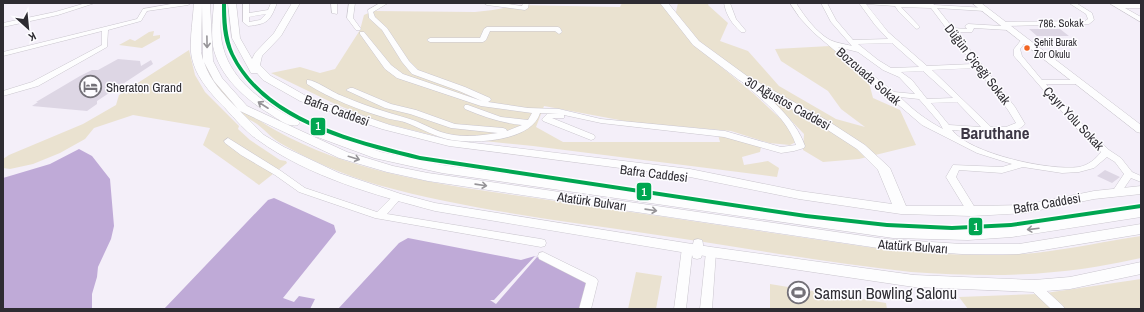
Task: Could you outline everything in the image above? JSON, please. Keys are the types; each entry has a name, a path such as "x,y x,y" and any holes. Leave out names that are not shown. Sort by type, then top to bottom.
{"main road":[{"path":"198,3 196,52 201,69 215,92 257,135 280,150 335,176 397,197 435,207 711,252 913,280 1034,286 1070,283 1141,268"},
{"name":"Atatürk Bulvarı","path":"206,3 208,62 218,79 243,108 343,155 391,169 436,178 885,244 924,248 1019,249 1141,230"},
{"name":"Atatürk Bulvarı","path":"218,3 216,23 218,47 226,68 256,101 286,119 328,138 378,155 416,164 511,179 893,233 938,235 994,234 1041,229 1141,212"},
{"name":"Bafra Caddesi","path":"232,3 236,38 251,62 267,78 304,99 386,128 449,143 690,173 799,195 902,210 972,211 1025,209 1117,192 1141,190"},
{"path":"251,62 278,34 294,3"},
{"name":"30 Ağustos Caddesi","path":"664,3 696,43 743,78 824,123 861,147 884,168 902,210"},
{"path":"976,3 1140,131"},
{"name":"Bafra Caddesi","path":"251,62 253,70 274,88 311,106 381,132 444,146 686,176 794,196 902,212 976,215 1030,213 1141,196"}],"street":[{"path":"3,25 56,14 92,3"},
{"path":"145,7 175,3"},
{"path":"145,7 188,3"},
{"path":"246,3 246,22 248,24 264,22 269,18 274,3"},
{"path":"334,3 335,13"},
{"path":"352,3 350,18 388,66 400,76 469,100 497,106 559,111 601,121 725,134 781,150 801,146 799,138 791,127 743,78"},
{"path":"385,3 374,8 370,11 370,14 372,18 385,29 410,69 424,76 462,89 497,106"},
{"path":"487,3 525,8 526,3"},
{"path":"727,3 728,11 734,22 743,31"},
{"name":"Bozcuada Sokak","path":"793,3 802,17 830,43 925,123 967,145 1020,165"},
{"path":"824,3 830,17 853,42 881,66 896,70 978,66"},
{"path":"862,3 870,16 988,129"},
{"path":"868,3 931,5 985,9"},
{"name":"786. Sokak","path":"1005,26 1087,23 1091,20 1089,13 1072,3"},
{"path":"897,4 917,27"},
{"name":"Düğün Çiçeği Sokak","path":"931,5 1012,109 1021,124 1015,128 988,129 947,127"},
{"path":"1115,5 1141,6"},
{"path":"1115,5 1141,20"},
{"path":"3,54 139,20 145,7"},
{"path":"951,30 970,31 971,29 968,26 1005,26"},
{"path":"3,94 35,84 105,46 105,28"},
{"path":"430,40 483,40 486,29 558,29 559,32"},
{"name":"Çayır Yolu Sokak","path":"1024,40 1017,50 1018,56 1051,96 1106,152 1118,160 1129,174"},
{"path":"853,42 895,41"},
{"path":"830,43 863,51"},
{"path":"896,70 906,78 955,138"},
{"path":"310,82 344,99 389,116 408,121 444,136 478,139 517,131 530,123 536,115 536,110"},
{"path":"1041,82 1079,82"},
{"path":"350,90 388,106 413,112 454,126 477,130 517,131"},
{"path":"892,94 923,99 959,100"},
{"path":"468,107 489,117 517,123 530,123"},
{"path":"580,115 550,116 546,119 591,137"},
{"path":"228,141 302,190 379,216 541,242"},
{"path":"972,211 951,177 956,167 1002,170 1020,165 1039,168 1080,169 1090,167 1106,152"},
{"path":"1117,192 1129,174 1141,179"},
{"path":"379,216 397,197"},
{"path":"680,309 694,249"},
{"path":"706,309 711,252"},
{"path":"543,256 592,281 585,309"},
{"path":"1034,286 1059,309"}],"shaded area":[{"path":"622,3 662,3 695,45 754,94 786,124 796,142 790,145 769,143 731,131 630,122 544,106 536,127 563,142 720,142 718,135 761,147 760,152 742,157 744,165 768,161 779,168 777,177 533,146 436,136 380,122 335,104 271,73 300,67 320,73 335,69 360,30 364,15 373,11 475,12 499,9 513,5 620,7"},
{"path":"678,3 709,3 708,5 728,23 720,41 748,51 779,86 836,119 865,127 841,109 828,91 781,61 775,49 830,46 867,75 873,98 900,110 916,145 859,159 823,162 803,150 804,134 756,84 700,43 675,16"},
{"path":"154,31 153,36 160,35 160,38 142,48 119,45 130,39 135,41 149,32"},
{"path":"189,50 195,75 205,92 239,126 238,129 250,140 280,160 286,161 287,163 259,185 203,145 210,128 133,115 94,128 85,139 60,153 33,164 10,169 3,168 3,159 9,155 83,124 116,105 119,95"},
{"path":"201,52 204,61 236,99 254,116 275,130 308,147 343,160 415,179 452,186 867,247 930,253 993,255 1035,253 1141,236 1141,258 1108,265 1036,274 982,275 911,272 811,259 444,201 378,185 353,177 316,162 280,143 256,123 247,119 225,97 208,72 204,62"},
{"path":"79,149 92,156 110,179 114,226 111,239 98,267 92,294 92,309 3,309 3,178 50,164"},
{"path":"274,198 334,225 336,232 283,298 294,302 299,296 315,299 310,309 164,309 268,200"},
{"path":"408,238 521,260 535,256 587,282 580,309 338,309 399,243"},
{"path":"636,272 662,276 656,309 628,309"},
{"path":"1141,279 1141,309 968,309 959,297 1039,294"},
{"name":"Samsun Bowling Salonu","path":"770,284 886,303 887,309 770,309"}],"pier":[{"path":"535,256 537,257 496,304 490,300 494,300"}],"building":[{"path":"1029,29 1060,29 1069,36 1037,36"},
{"name":"Sheraton Grand","path":"118,59 140,61 141,66 151,60 153,64 97,101 97,104 87,111 32,106 38,102 36,102 80,76 92,70 98,70"},
{"path":"1105,170 1120,177 1112,183 1097,176"}],"transit line":[{"name":"1","path":"224,3 225,29 232,54 246,77 265,96 288,112 313,125 340,136 368,145 420,158 806,216 887,225 952,228 1011,225 1141,206"}],"place":[{"name":"Şehit Burak Zor Okulu","path":"1027,48"},
{"name":"Sheraton Grand","path":"90,87"},
{"name":"Samsun Bowling Salonu","path":"799,293"}],"district":[{"name":"Baruthane","path":"995,133"}]}
